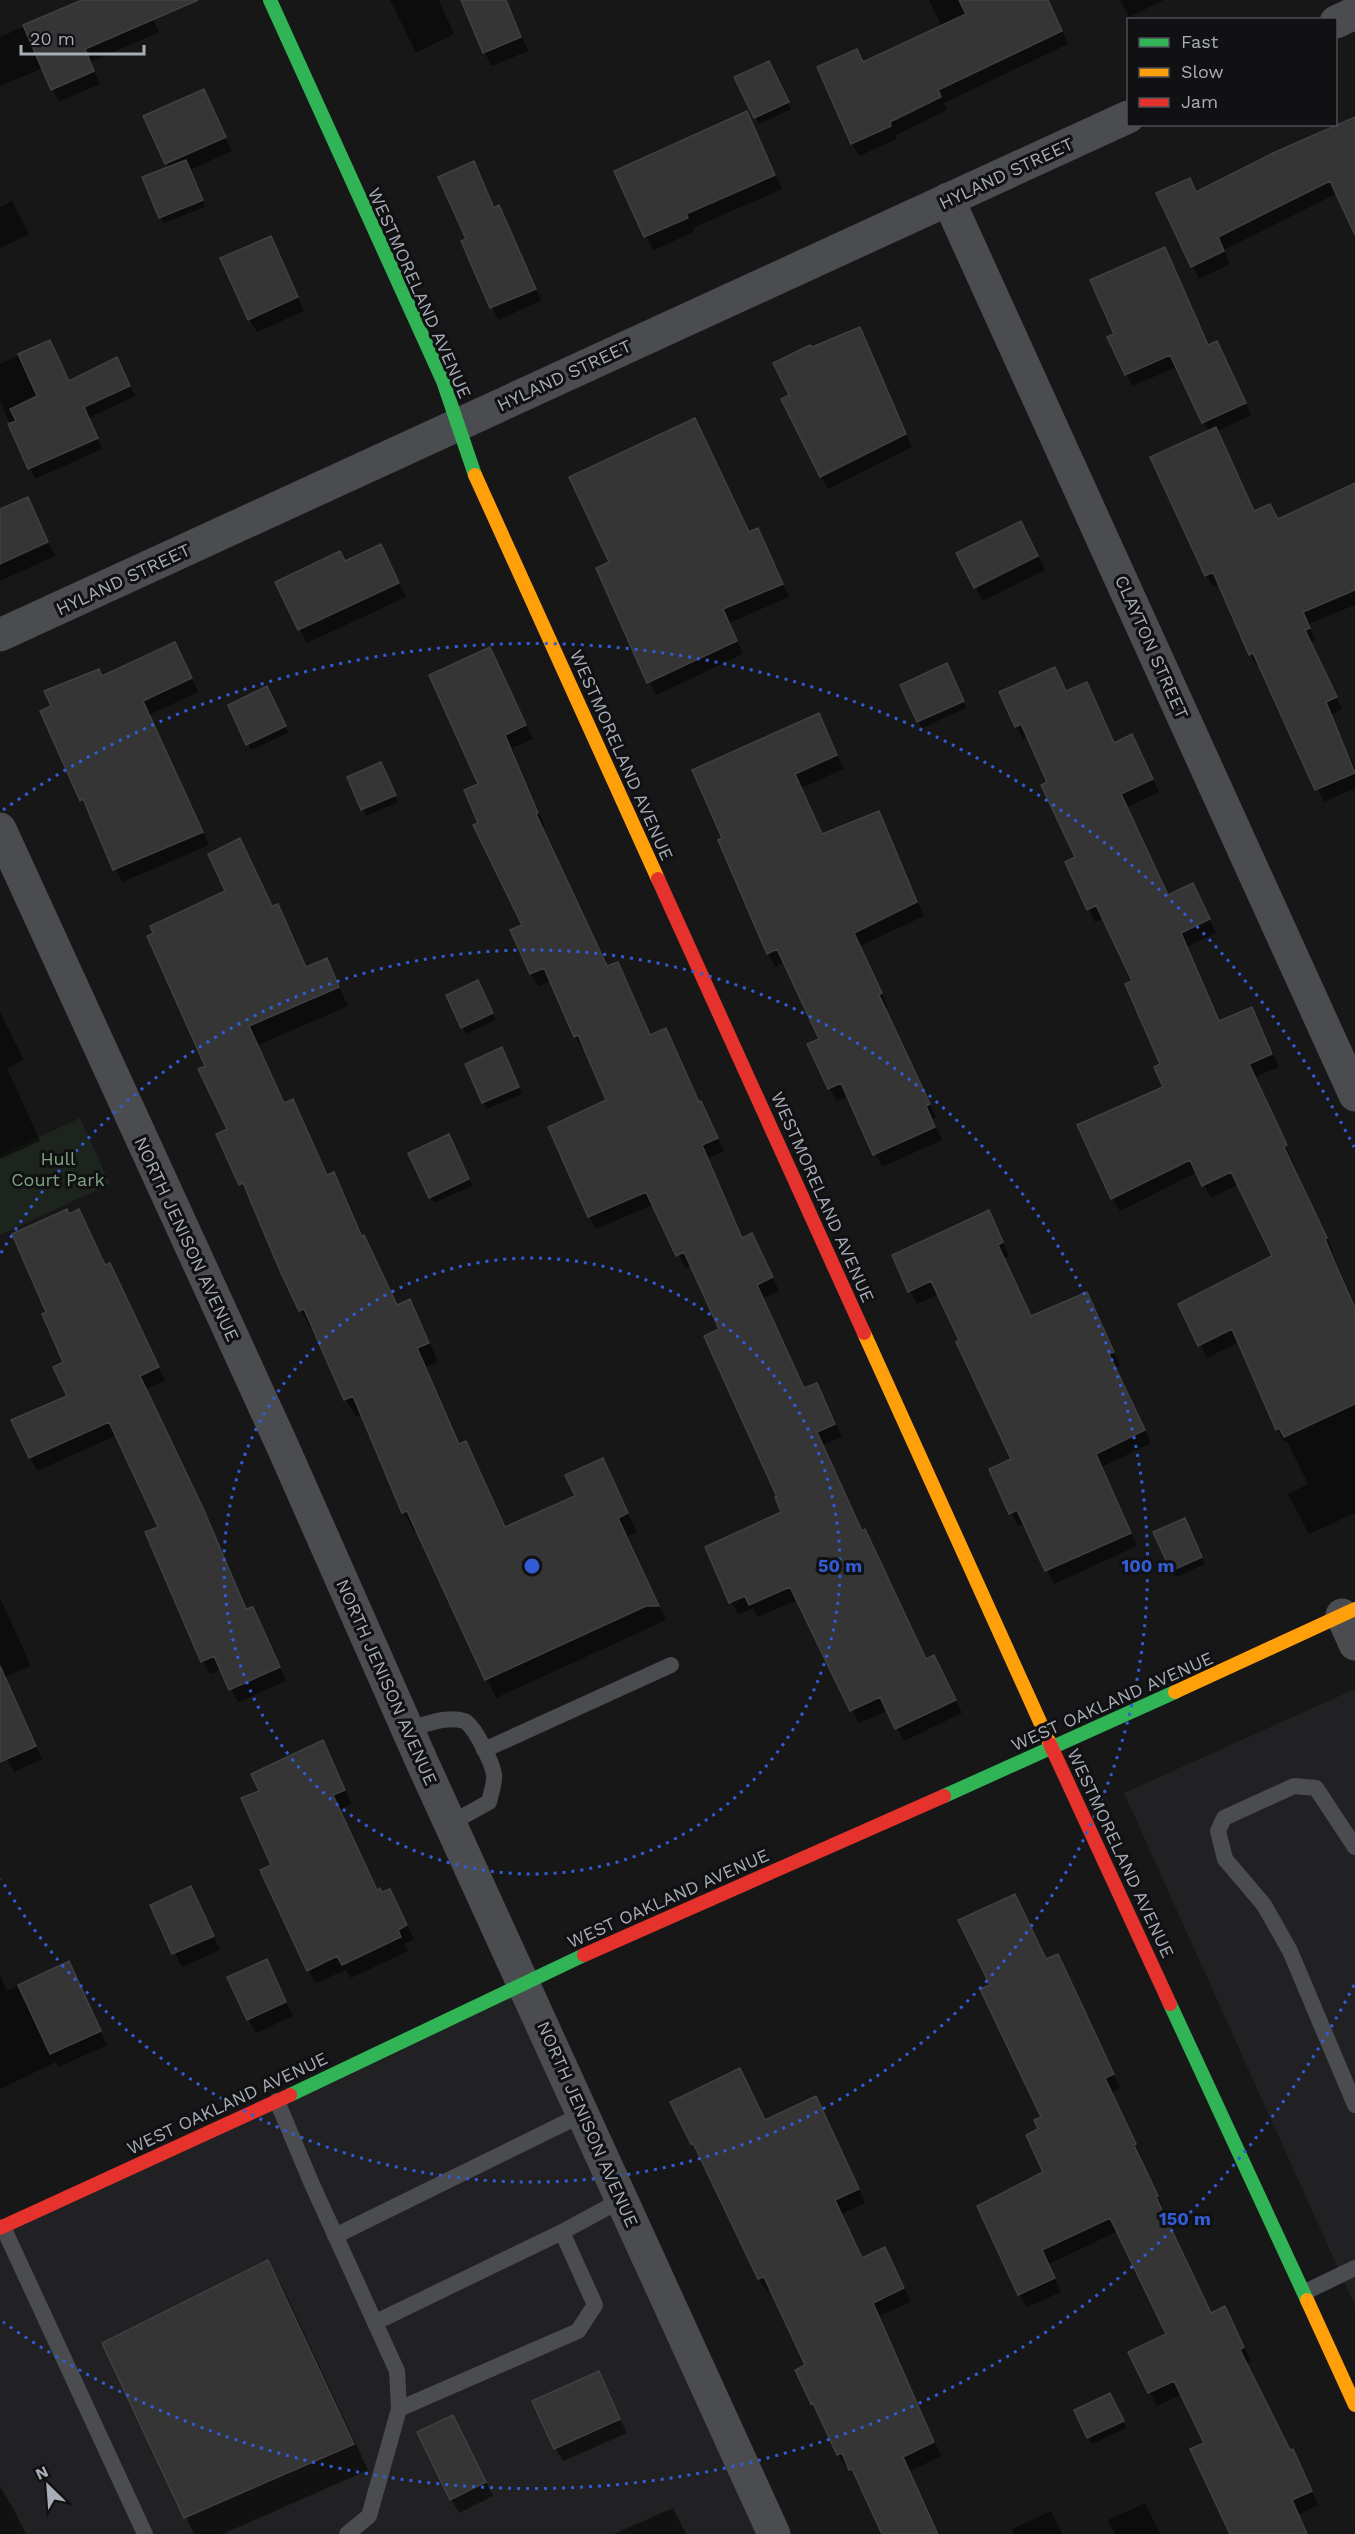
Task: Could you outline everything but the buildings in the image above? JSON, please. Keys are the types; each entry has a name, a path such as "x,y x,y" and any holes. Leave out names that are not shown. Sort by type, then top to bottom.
{"street":[{"name":"WESTMORELAND AVENUE","path":"270,0 443,381 472,468 1052,1748 1305,2292 1355,2405"},
{"path":"1337,21 1355,13"},
{"name":"HYLAND STREET","path":"0,635 1127,117"},
{"name":"CLAYTON STREET","path":"948,200 1355,1095"},
{"name":"NORTH JENISON AVENUE","path":"0,830 282,1445 408,1729 774,2534"},
{"name":"WEST OAKLAND AVENUE","path":"1,2228 277,2101 564,1964 1052,1748 1351,1623"}],"lane":[{"path":"484,1750 671,1665"},
{"path":"408,1729 448,1720 464,1721 472,1725 484,1750 494,1772 489,1802 451,1823"},
{"path":"1355,1847 1316,1788 1294,1786 1224,1818 1218,1831 1225,1859 1264,1905 1290,1951 1355,2104"},
{"path":"277,2101 335,2236 397,2371 399,2409 369,2516 347,2534"},
{"path":"335,2236 583,2114"},
{"path":"376,2322 562,2232 622,2199"},
{"path":"1,2228 145,2534"},
{"path":"399,2409 578,2331 595,2305 562,2232"},
{"path":"1305,2292 1355,2268"}],"shaded area":[{"path":"1355,1689 1355,2306 1124,1793"},
{"path":"525,1984 773,2534 0,2534 0,2228"}],"green space":[{"name":"Hull Court Park","path":"80,1118 110,1184 0,1235 0,1155"}],"traffic: fast":[{"path":"270,0 443,381 475,475"},
{"path":"944,1796 1175,1692"},
{"path":"290,2095 584,1955"},
{"path":"1170,2004 1307,2300"}],"traffic: slow":[{"path":"475,475 658,879"},
{"path":"864,1333 1050,1744"},
{"path":"1175,1692 1355,1609"},
{"path":"1307,2300 1355,2405"}],"traffic: jam":[{"path":"658,879 864,1333"},
{"path":"1050,1744 1170,2004"},
{"path":"584,1955 944,1796"},
{"path":"0,2228 290,2095"}]}
